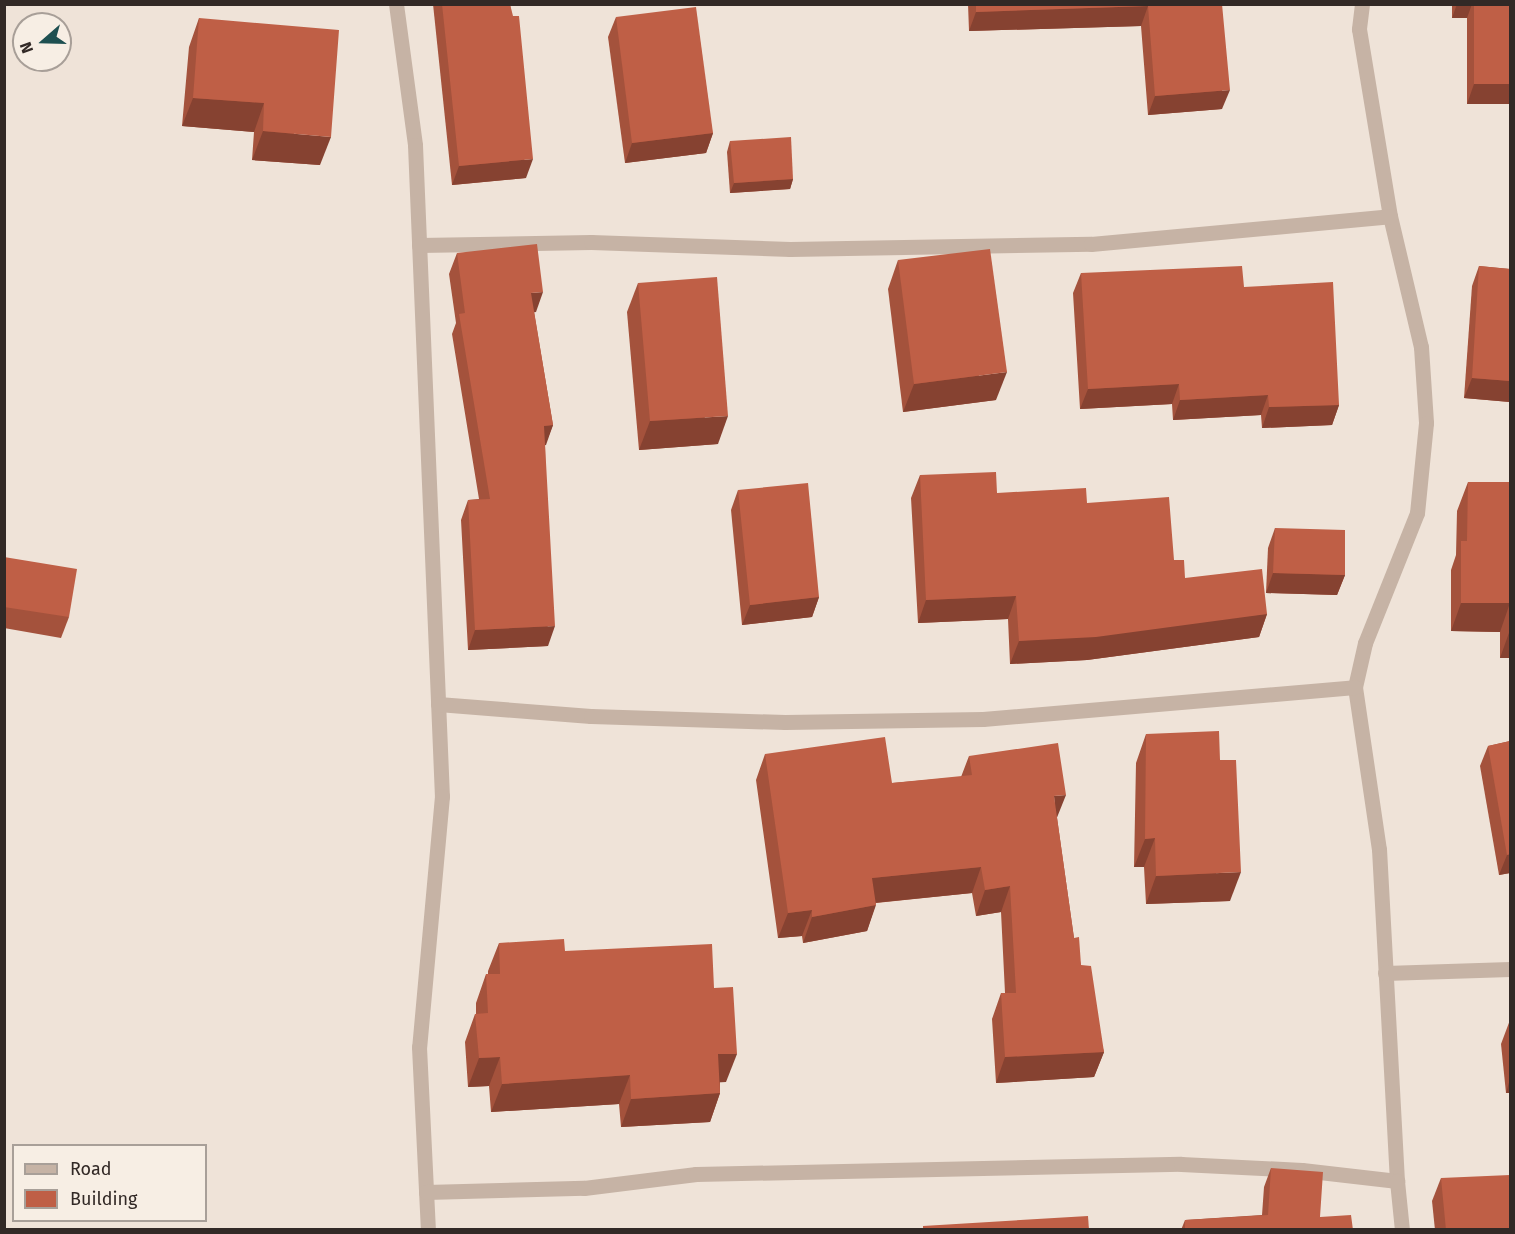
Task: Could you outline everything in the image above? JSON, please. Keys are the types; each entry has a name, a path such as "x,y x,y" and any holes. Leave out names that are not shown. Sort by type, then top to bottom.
{"street":[{"path":"396,4 415,145 442,796 419,1047 428,1230"},
{"path":"1362,4 1359,29 1390,216 1421,347 1426,423 1424,470 1417,513 1365,643 1354,687 1379,849 1397,1180 1402,1230"},
{"path":"419,245 591,242 790,249 1091,244 1390,216"},
{"path":"438,704 591,716 750,721 983,719 1354,687"},
{"path":"1385,973 1510,969"},
{"path":"426,1192 584,1188 696,1174 1181,1164 1302,1170 1397,1180"}],"building":[{"path":"442,4 510,4 513,16 519,16 533,159 459,166"},
{"path":"976,4 1222,4 1230,90 1155,96 1148,6 976,12"},
{"path":"1474,4 1510,4 1510,84 1474,84"},
{"path":"696,7 713,133 632,143 616,17"},
{"path":"199,18 339,30 331,137 263,131 264,103 193,98"},
{"path":"791,137 793,179 734,183 730,141"},
{"path":"537,244 543,292 531,293 553,425 544,426 555,626 475,630 468,500 490,499 459,314 465,313 457,253"},
{"path":"990,249 1007,372 914,384 898,260"},
{"path":"1242,266 1244,287 1333,282 1339,405 1269,407 1268,395 1180,400 1179,384 1088,389 1081,273"},
{"path":"1479,266 1510,269 1510,381 1472,378"},
{"path":"717,277 728,416 650,421 638,283"},
{"path":"996,472 997,493 1086,488 1087,503 1169,497 1174,560 1184,560 1185,578 1262,569 1267,614 1096,637 1019,641 1016,596 926,600 920,475"},
{"path":"1468,482 1510,482 1510,603 1461,603 1461,541 1467,541"},
{"path":"808,483 819,597 750,605 738,490"},
{"path":"1275,528 1345,530 1345,575 1273,573"},
{"path":"4,557 77,569 69,617 4,607"},
{"path":"1219,731 1220,760 1236,760 1241,872 1156,876 1155,838 1145,839 1146,734"},
{"path":"885,737 892,783 972,775 969,756 1058,743 1066,795 1054,796 1074,938 1079,937 1081,965 1091,966 1104,1052 1005,1057 1001,993 1016,993 1010,886 985,890 981,867 872,878 876,905 812,917 812,910 788,913 765,754"},
{"path":"1510,741 1510,854 1507,855 1488,746"},
{"path":"564,939 565,951 712,944 714,988 733,987 737,1054 718,1054 720,1093 631,1099 630,1075 502,1084 500,1057 479,1058 475,1014 488,1013 486,974 500,974 499,943"},
{"path":"1271,1168 1323,1172 1320,1217 1351,1215 1353,1230 1185,1230 1185,1220 1268,1215"},
{"path":"1510,1175 1510,1230 1446,1230 1441,1178"},
{"path":"1088,1216 1089,1230 923,1230 923,1226"}]}
